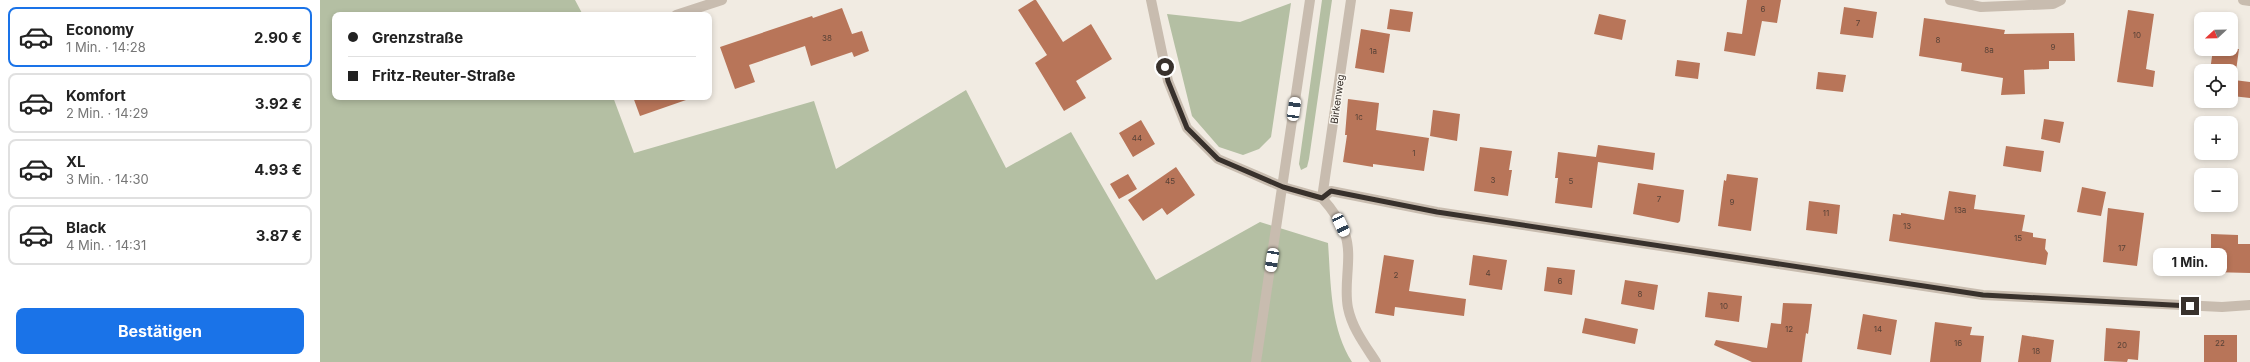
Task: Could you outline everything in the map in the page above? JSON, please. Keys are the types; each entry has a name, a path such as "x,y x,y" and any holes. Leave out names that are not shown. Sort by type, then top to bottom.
{"street":[{"path":"685,12 722,0"},
{"path":"1151,0 1168,81 1187,128 1218,159 1283,187 1322,198 1336,214 1346,235 1346,291 1348,308 1357,333 1376,362"},
{"path":"1256,362 1310,0"},
{"name":"Birkenweg","path":"1322,198 1351,0"},
{"path":"1950,0 1981,7 2053,4 2061,0"},
{"path":"2243,0 2250,1"},
{"path":"1322,198 1331,191 1437,212 1983,295 2222,307 2250,305"}],"green space":[{"path":"320,0 575,0 581,12 332,12 332,100 614,100 634,153 814,101 836,169 966,90 1006,168 1071,132 1156,280 1260,222 1328,243 1331,289 1336,320 1339,334 1352,362 320,362"},
{"path":"1322,0 1332,0 1309,159 1307,167 1301,170 1299,164"},
{"path":"1291,3 1271,137 1259,149 1243,155 1219,147 1192,116 1167,14 1240,22"}],"building":[{"path":"1036,0 1063,42 1091,24 1112,59 1076,81 1086,98 1064,111 1035,63 1047,55 1018,10"},
{"path":"1747,0 1781,0 1777,23 1762,21 1755,56 1724,51 1727,32 1742,34"},
{"path":"1844,7 1877,12 1873,38 1840,34"},
{"path":"842,8 852,34 862,31 869,51 854,57 852,52 811,66 805,46 749,65 755,82 735,89 720,47 812,16 813,18"},
{"path":"1390,9 1413,12 1410,32 1387,29"},
{"path":"2128,10 2154,14 2146,69 2155,71 2153,87 2117,82"},
{"path":"1599,14 1626,20 1622,40 1594,34"},
{"path":"1924,18 2005,30 2004,34 2074,33 2075,61 2049,61 2049,69 2024,70 2025,94 2001,95 2003,78 1961,71 1962,63 1919,56"},
{"path":"1361,29 1390,34 1384,73 1355,68"},
{"path":"2239,49 2237,64 2211,64 2212,56 2238,56"},
{"path":"1677,60 1700,63 1698,79 1675,76"},
{"path":"1818,72 1846,75 1843,92 1816,89"},
{"path":"2238,80 2250,82 2250,98 2238,97"},
{"path":"1348,99 1379,103 1376,130 1429,138 1424,171 1373,164 1373,167 1343,162 1347,135 1345,135"},
{"path":"634,100 686,100 640,116"},
{"path":"1433,110 1460,114 1457,141 1430,136"},
{"path":"2044,119 2064,122 2060,143 2041,139"},
{"path":"1141,120 1155,144 1133,157 1119,133"},
{"path":"1598,145 1655,153 1653,170 1598,162 1592,208 1555,203 1558,178 1555,178 1558,152 1596,157"},
{"path":"2006,146 2044,151 2041,172 2003,166"},
{"path":"1480,147 1512,151 1509,170 1512,170 1508,196 1474,191"},
{"path":"1176,167 1195,195 1167,215 1162,208 1143,221 1128,200"},
{"path":"1128,174 1137,189 1119,199 1110,184"},
{"path":"1727,174 1758,178 1751,231 1718,226 1724,180 1726,181"},
{"path":"1638,183 1684,190 1680,221 1678,223 1633,214"},
{"path":"2082,187 2106,192 2101,216 2077,212"},
{"path":"1949,191 1976,195 1974,209 2025,215 2022,231 2033,233 2033,237 2046,239 2045,249 2048,253 2046,265 1889,241 1893,214 1901,215 1901,213 1944,220"},
{"path":"1809,201 1840,205 1837,234 1806,230"},
{"path":"2108,208 2144,213 2137,266 2103,262"},
{"path":"2211,234 2238,235 2238,244 2250,244 2250,273 2211,272"},
{"path":"1384,255 1414,260 1409,291 1466,299 1464,316 1395,307 1394,316 1375,313"},
{"path":"1473,255 1507,260 1502,290 1469,285"},
{"path":"1547,267 1575,270 1572,295 1544,291"},
{"path":"1625,280 1658,285 1654,310 1621,304"},
{"path":"1708,292 1742,296 1739,322 1705,317"},
{"path":"1783,303 1812,304 1802,362 1752,362 1714,345 1716,340 1767,348 1771,323 1781,324"},
{"path":"1863,314 1897,320 1891,355 1857,349"},
{"path":"1585,318 1638,329 1635,344 1582,333"},
{"path":"1935,322 1972,327 1970,335 1984,336 1981,362 1930,362"},
{"path":"2106,328 2140,331 2138,360 2128,359 2127,362 2104,361"},
{"path":"2022,335 2054,340 2051,362 2018,362"},
{"path":"2204,335 2237,335 2237,362 2204,362"}],"route":[{"path":"1165,67 1168,81 1187,128 1218,159 1283,187 1322,198 1331,191 1437,212 1983,295 2190,306"}]}
